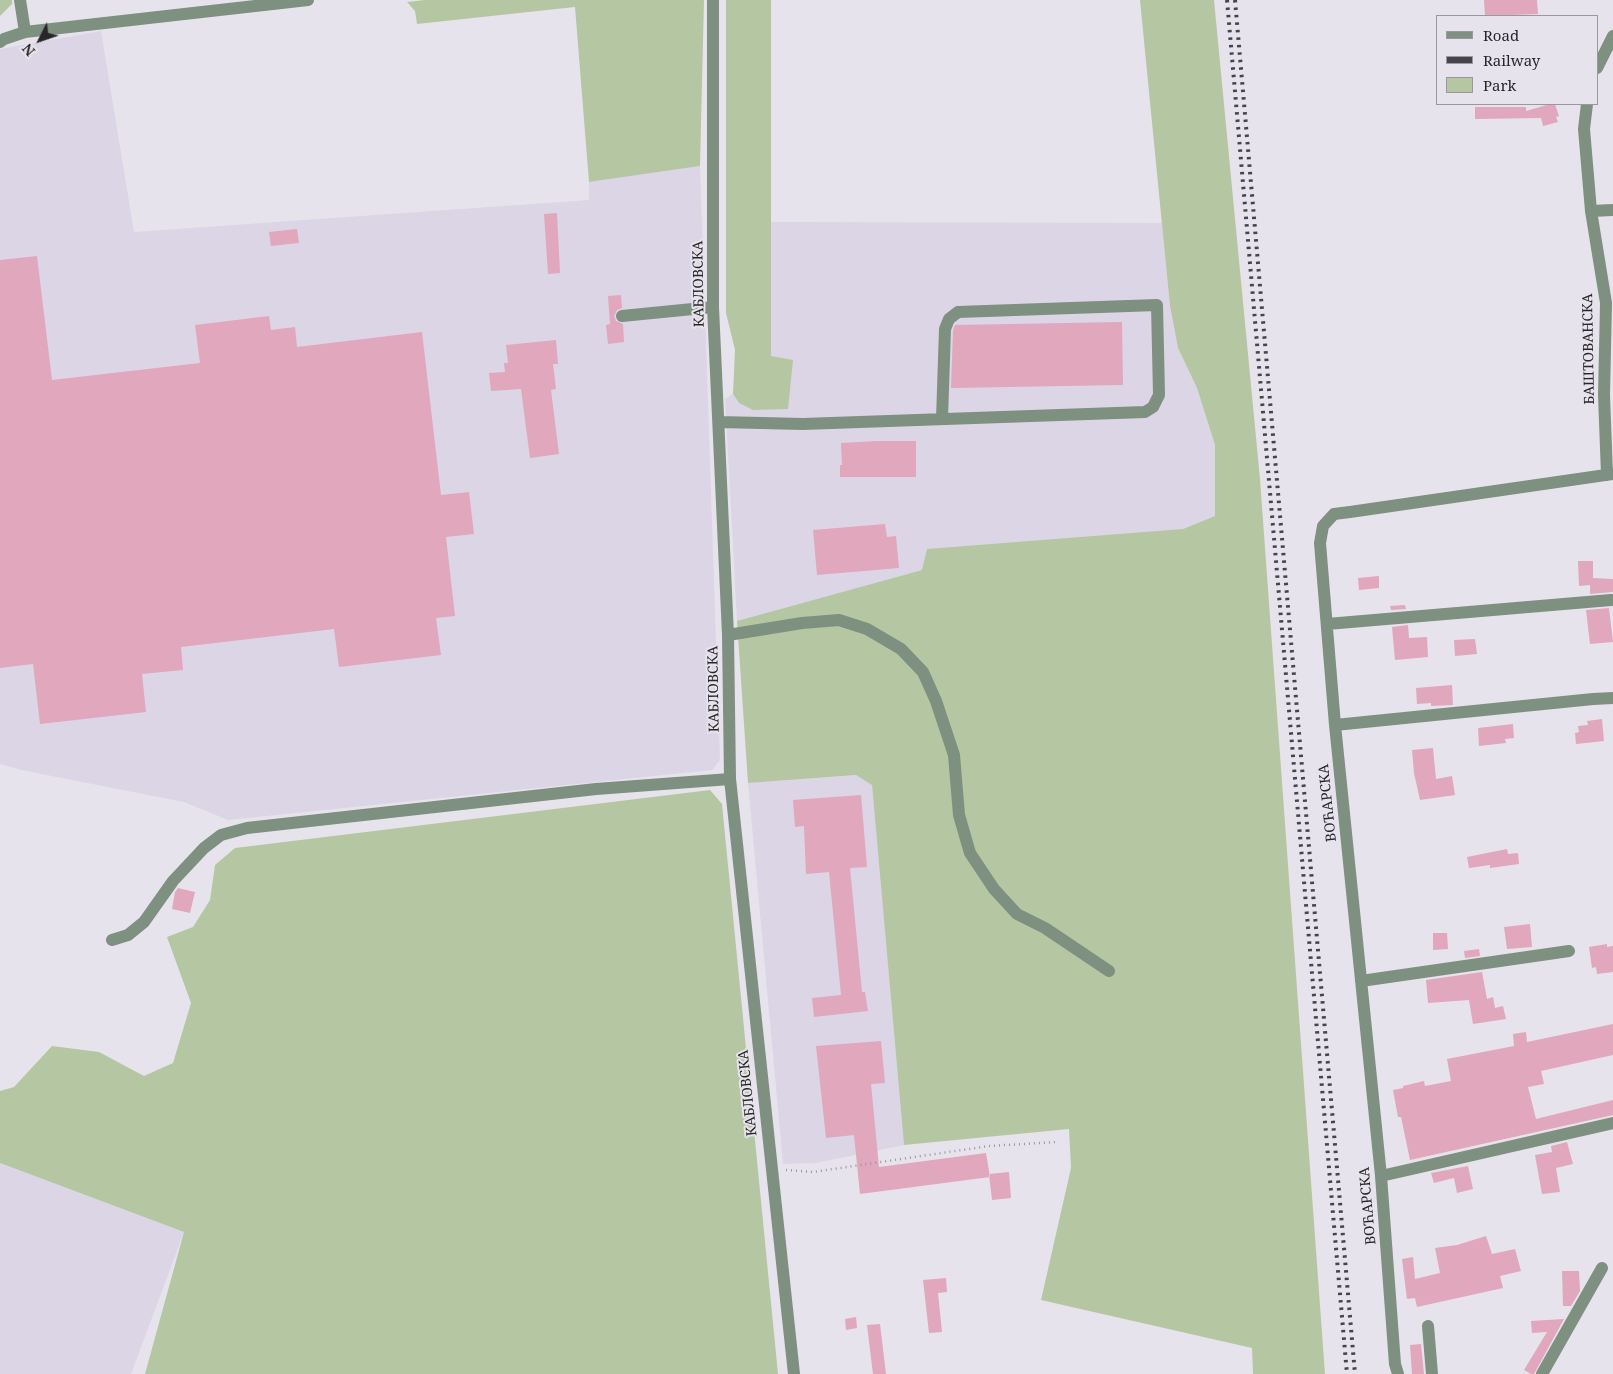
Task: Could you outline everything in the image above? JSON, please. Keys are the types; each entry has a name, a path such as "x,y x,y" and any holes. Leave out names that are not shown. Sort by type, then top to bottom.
{"street":[{"path":"20,0 24,32"},
{"path":"0,42 4,38 24,32 308,0"},
{"name":"КАБЛОВСКА","path":"713,0 713,307 728,635 730,779 794,1374"},
{"path":"1598,66 1613,36"},
{"name":"БАШТОВАНСКА","path":"1587,105 1584,129 1591,211 1609,303 1604,395 1610,475"},
{"path":"1591,211 1613,210"},
{"path":"719,422 803,424 1145,412 1153,407 1159,395 1157,305 958,312 949,319 945,329 942,419"},
{"path":"622,316 713,307"},
{"name":"ВОЋАРСКА","path":"1398,1374 1395,1364 1380,1176 1335,725 1320,543 1323,526 1334,514 1610,475"},
{"path":"1327,624 1611,600"},
{"path":"728,635 802,623 839,620 867,630 902,649 922,672 936,701 954,756 958,815 970,853 994,889 1017,914 1045,928 1109,972"},
{"path":"1335,725 1613,698"},
{"path":"112,940 128,934 144,922 173,881 204,848 221,835 248,828 596,789 730,779"},
{"path":"1361,981 1569,951"},
{"path":"1380,1176 1613,1123"},
{"path":"1542,1374 1602,1268"},
{"path":"1428,1326 1432,1374"}],"path":[{"path":"771,1169 813,1172 989,1146 1058,1142"}],"shaded area":[{"path":"101,31 134,232 589,200 589,182 700,166 720,760 712,770 228,820 184,802 21,770 0,764 0,49"},
{"path":"771,222 1162,223 1170,306 1178,348 1197,388 1215,445 1215,516 1183,529 922,570 737,621 725,399 733,394 739,403 771,356"},
{"path":"856,775 872,784 904,1145 816,1163 783,1164 748,783"},
{"path":"0,1163 184,1232 131,1374 0,1374"}],"green space":[{"path":"0,0 12,0 12,4 0,16"},
{"path":"425,0 704,0 700,166 589,182 575,7 417,24 415,11 407,2"},
{"path":"726,0 771,0 771,356 793,360 788,409 753,410 739,403 733,394 735,350 726,313"},
{"path":"1140,0 1214,0 1260,479 1325,1374 1253,1374 1252,1348 1041,1300 1071,1168 1069,1129 904,1145 872,785 856,775 748,783 737,621 922,570 927,549 1183,529 1215,516 1215,445 1197,388 1178,348 1170,306"},
{"path":"710,790 722,804 778,1374 145,1374 184,1232 0,1163 0,1091 14,1087 52,1046 99,1052 144,1076 173,1063 191,1003 167,937 193,927 210,900 215,865 235,848"}],"building":[{"path":"1484,0 1537,0 1538,14 1485,15"},
{"path":"1547,105 1555,105 1559,116 1556,117 1558,122 1543,126 1541,118 1475,119 1475,107 1526,107 1526,111"},
{"path":"557,213 560,273 548,274 544,214"},
{"path":"297,229 299,243 271,246 269,232"},
{"path":"37,256 52,380 200,363 195,325 269,316 271,330 295,327 297,347 422,332 441,495 469,492 474,534 446,537 455,616 436,618 441,655 339,667 334,629 181,647 183,670 142,674 146,712 40,724 33,664 0,668 0,260"},
{"path":"621,295 622,308 617,310 614,316 616,321 623,324 624,342 608,344 606,325 610,324 608,296"},
{"path":"1122,322 1123,385 951,388 953,331 955,325"},
{"path":"556,340 558,364 553,364 556,389 551,390 559,454 530,458 521,389 491,391 489,373 505,372 504,363 508,363 506,345"},
{"path":"916,441 916,477 840,477 840,465 842,465 841,443"},
{"path":"885,524 887,537 896,536 899,568 817,575 813,530"},
{"path":"1578,561 1593,561 1593,578 1613,579 1613,592 1590,594 1590,585 1579,586"},
{"path":"1379,576 1379,588 1359,590 1358,578"},
{"path":"1405,605 1406,609 1391,610 1390,606"},
{"path":"1609,608 1613,642 1590,644 1586,610"},
{"path":"1408,625 1409,638 1427,637 1428,657 1395,660 1392,627"},
{"path":"1475,639 1477,654 1455,656 1454,640"},
{"path":"1452,685 1453,705 1431,706 1431,703 1417,704 1416,688"},
{"path":"1602,719 1604,741 1576,744 1575,733 1579,732 1578,726 1588,725 1587,721"},
{"path":"1513,724 1514,738 1505,739 1506,743 1479,746 1478,728"},
{"path":"1433,748 1436,779 1452,776 1455,795 1420,800 1414,773 1412,750"},
{"path":"861,795 867,867 850,868 862,992 865,992 868,1011 814,1017 812,998 841,995 829,872 806,874 804,826 795,827 793,800"},
{"path":"1507,849 1508,854 1518,853 1519,864 1490,868 1490,865 1469,868 1467,857"},
{"path":"178,888 195,892 190,913 172,909 175,892"},
{"path":"1530,924 1532,947 1507,949 1504,927"},
{"path":"1433,933 1447,933 1448,949 1433,950"},
{"path":"1607,944 1607,947 1613,946 1613,972 1597,974 1596,967 1592,968 1589,947"},
{"path":"1479,949 1480,956 1465,958 1464,951"},
{"path":"1482,972 1487,999 1493,997 1495,1008 1503,1006 1506,1019 1473,1024 1469,1000 1428,1003 1426,980"},
{"path":"1613,1024 1613,1055 1541,1071 1544,1084 1528,1087 1536,1119 1613,1100 1613,1115 1410,1160 1401,1117 1398,1117 1393,1090 1424,1081 1425,1086 1451,1081 1447,1059 1514,1046 1513,1034 1526,1032 1527,1042"},
{"path":"881,1041 885,1083 871,1084 879,1167 986,1153 990,1177 860,1194 854,1135 826,1138 816,1046"},
{"path":"1567,1142 1573,1164 1556,1168 1560,1192 1542,1194 1535,1155 1552,1152 1551,1146"},
{"path":"1468,1166 1473,1189 1457,1193 1454,1178 1434,1183 1431,1173"},
{"path":"1009,1172 1011,1198 992,1200 989,1174"},
{"path":"1486,1236 1492,1254 1515,1249 1521,1271 1500,1276 1503,1288 1417,1307 1415,1298 1407,1299 1402,1259 1413,1257 1415,1279 1440,1273 1435,1248 1457,1245"},
{"path":"1562,1271 1579,1271 1580,1291 1571,1306 1563,1306"},
{"path":"946,1278 947,1292 938,1293 942,1332 929,1333 923,1280"},
{"path":"856,1317 857,1328 846,1330 845,1319"},
{"path":"1564,1319 1534,1374 1524,1370 1547,1332 1532,1333 1531,1321"},
{"path":"880,1324 886,1374 873,1374 867,1325"},
{"path":"1421,1344 1424,1374 1412,1374 1410,1345"}],"railway":[{"path":"1227,0 1347,1374"},
{"path":"1235,0 1355,1374"}]}
